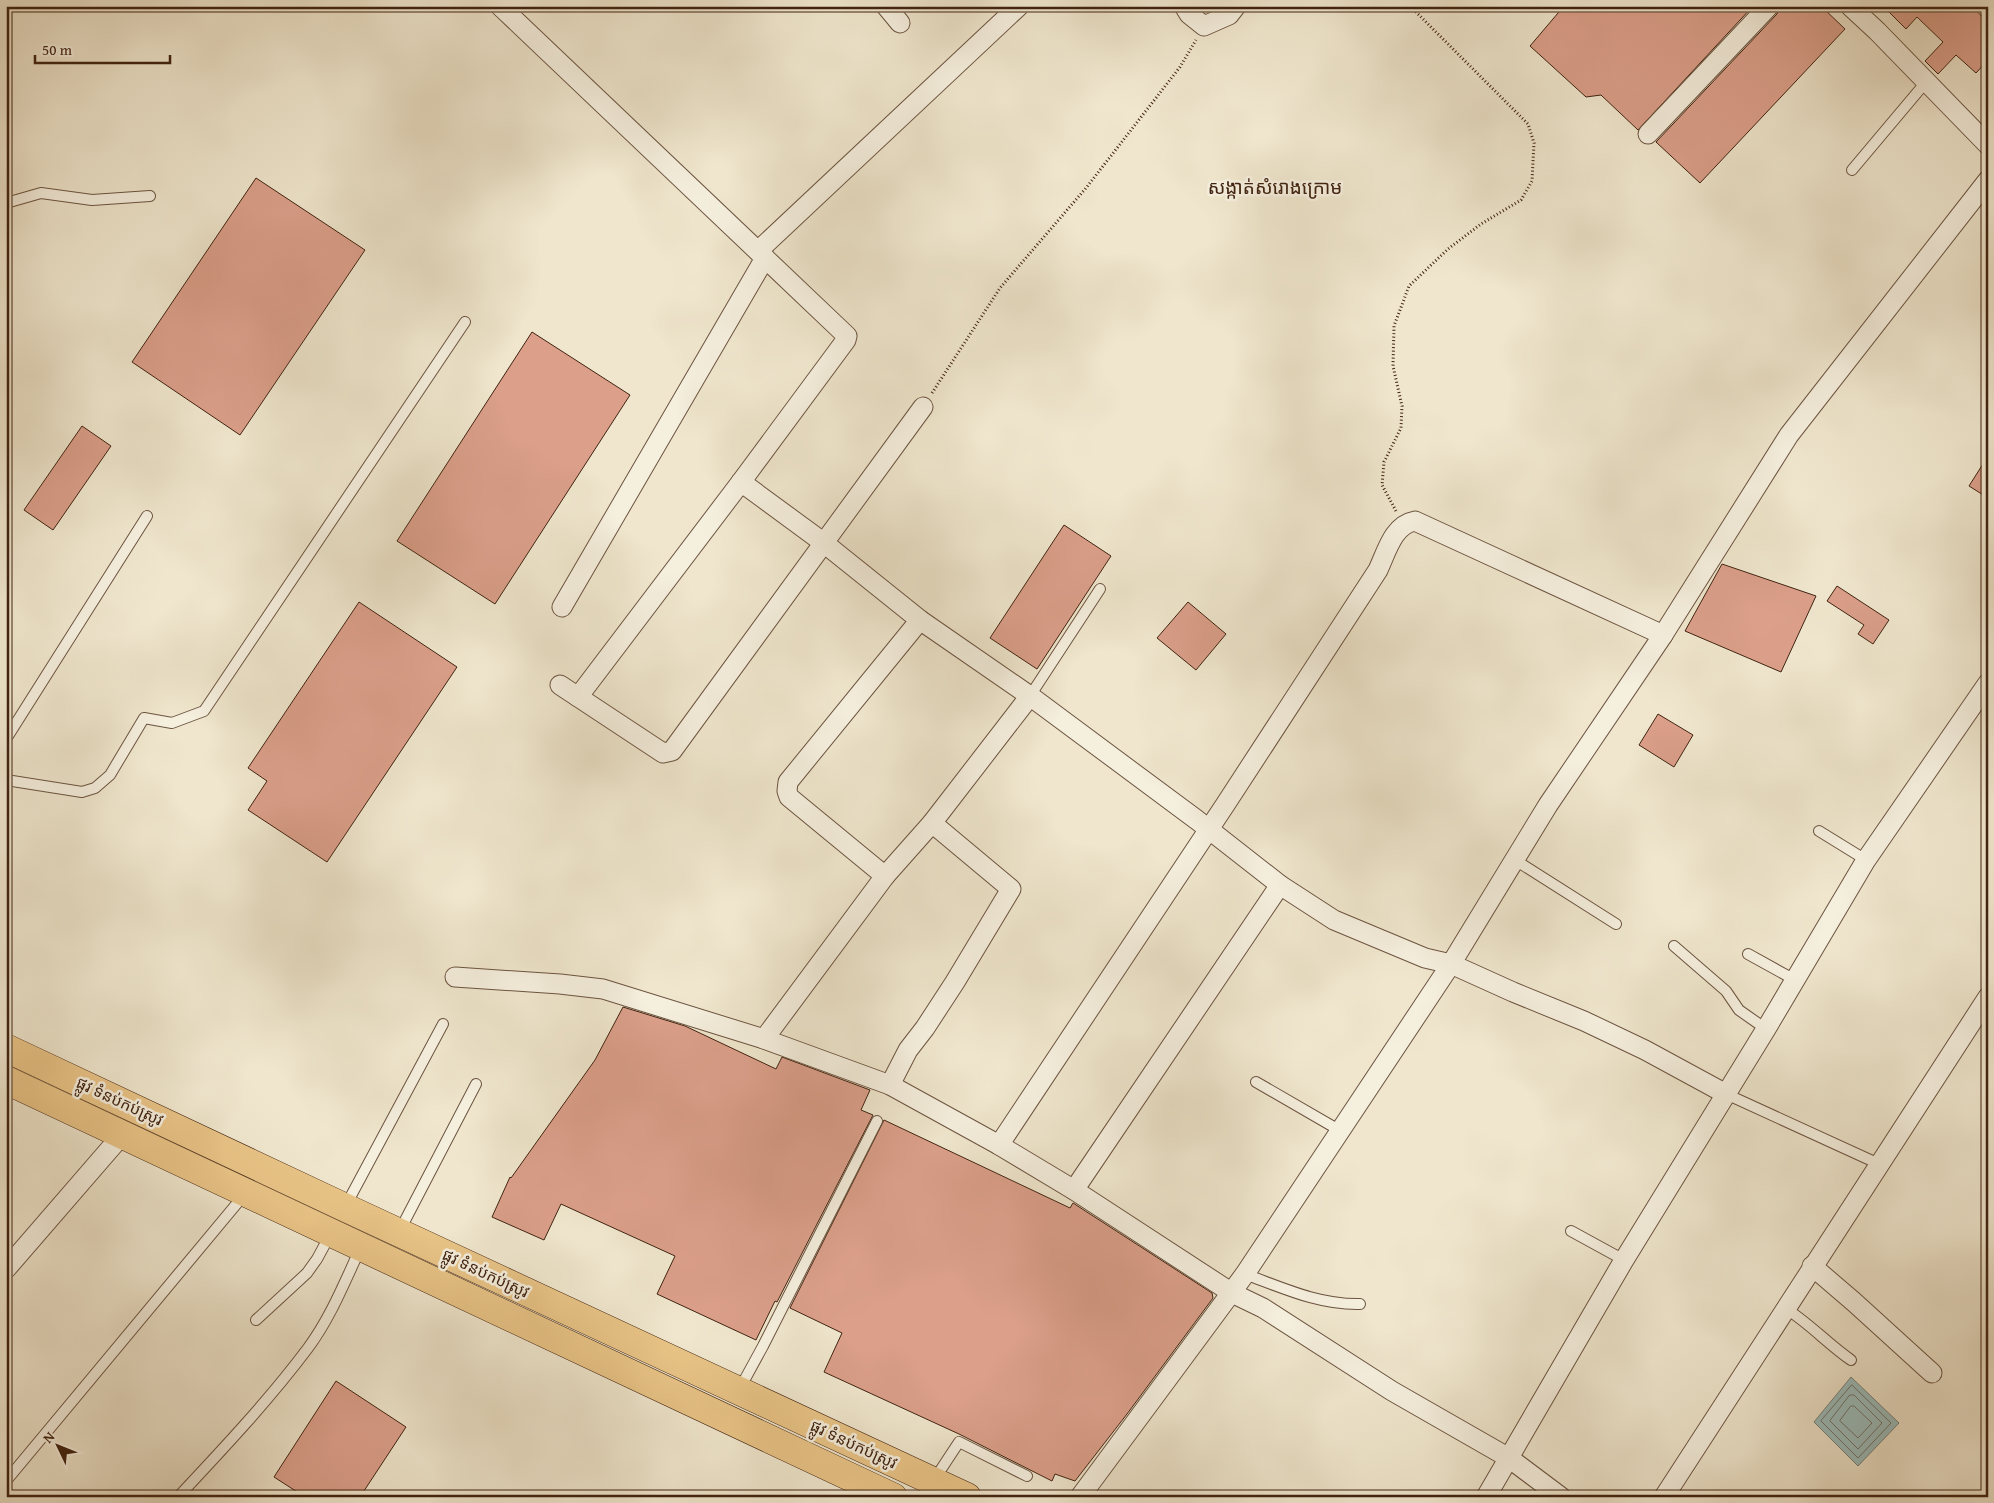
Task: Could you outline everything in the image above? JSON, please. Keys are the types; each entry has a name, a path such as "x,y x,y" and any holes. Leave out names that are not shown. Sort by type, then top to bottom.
{"main road":[{"name":"ផ្លូវ ទំនប់កប់ស្រូវ","path":"6,1048 344,1208 967,1497"},
{"name":"ផ្លូវ ទំនប់កប់ស្រូវ","path":"6,1080 893,1497"}],"street":[{"path":"500,6 847,336 846,340 741,482 578,697"},
{"path":"886,6 900,23"},
{"path":"562,607 762,255 1020,6"},
{"path":"1184,6 1189,14 1204,26 1229,15 1236,6"},
{"path":"1648,134 1769,6"},
{"path":"1850,6 1988,145"},
{"path":"1080,1497 1245,1274 1451,964 1548,805 1663,635 1788,435 1988,180"},
{"path":"560,684 663,753 672,750 923,407"},
{"path":"741,482 824,543 920,620 1030,696 1280,884 1334,920 1425,958 1451,964 1584,1021 1645,1050 1726,1094"},
{"path":"999,1145 1378,570 1397,530 1406,523 1416,521 1663,635"},
{"path":"885,876 789,797 787,790 788,782 920,620"},
{"path":"1486,1497 1624,1260 1796,980 1866,860 1988,683"},
{"path":"764,1038 885,876 932,823 1030,696"},
{"path":"890,1085 908,1050 955,982 1011,889 932,823"},
{"path":"1074,1190 1280,884"},
{"path":"455,977 560,984 603,989 764,1038 890,1085 999,1145 1074,1190 1232,1293 1263,1308 1392,1391 1509,1458 1561,1497"},
{"path":"1664,1497 1988,997"},
{"path":"6,1269 122,1135"},
{"path":"1812,1266 1932,1373"}],"lane":[{"path":"1852,170 1926,82"},
{"path":"6,203 41,193 92,200 150,196"},
{"path":"6,780 82,792 95,788 110,775 144,718 172,723 204,712 465,322"},
{"path":"6,739 147,516"},
{"path":"1030,696 1100,589"},
{"path":"1819,831 1866,860"},
{"path":"1515,860 1616,924"},
{"path":"1674,946 1726,990 1738,1010 1766,1029"},
{"path":"1748,954 1796,980"},
{"path":"344,1208 443,1024"},
{"path":"1256,1082 1339,1130"},
{"path":"399,1233 476,1084"},
{"path":"1726,1094 1879,1164"},
{"path":"739,1390 877,1121"},
{"path":"6,1481 246,1192"},
{"path":"256,1320 307,1273 332,1232"},
{"path":"1571,1232 1624,1260"},
{"path":"178,1497 238,1433 309,1347 334,1307 361,1246"},
{"path":"1245,1274 1301,1296 1340,1304 1360,1304"},
{"path":"1786,1308 1805,1321 1839,1352 1851,1360"},
{"path":"933,1481 959,1442 1027,1476"}],"path":[{"path":"1406,523 1393,507 1382,485 1384,462 1401,428 1402,406 1393,366 1394,326 1409,286 1448,249 1480,224 1521,200 1532,181 1534,143 1528,124 1410,6"},
{"path":"923,407 1000,288 1086,188 1137,123 1180,67 1204,26"}],"water":[{"path":"1851,1377 1899,1423 1858,1466 1814,1422"}],"building":[{"path":"1564,6 1753,6 1638,130 1601,95 1586,97 1530,46"},
{"path":"1780,6 1821,6 1845,29 1700,183 1656,142 1777,14"},
{"path":"1883,6 1971,6 1988,22 1988,60 1976,73 1956,55 1938,74 1925,61 1943,42 1917,17 1906,29"},
{"path":"256,178 365,250 240,435 132,362"},
{"path":"532,332 630,395 495,604 397,541"},
{"path":"82,426 111,446 53,530 24,510"},
{"path":"1988,456 1988,498 1969,486"},
{"path":"1064,525 1111,556 1037,669 990,638"},
{"path":"1722,564 1816,596 1781,672 1685,631"},
{"path":"1837,586 1889,620 1873,644 1858,634 1864,625 1827,601"},
{"path":"359,602 457,667 327,862 248,810 267,781 248,768"},
{"path":"1188,602 1226,634 1196,670 1157,638"},
{"path":"1658,714 1693,735 1674,767 1639,745"},
{"path":"623,1007 685,1026 776,1069 782,1057 870,1090 861,1110 873,1115 756,1340 657,1294 675,1256 561,1204 544,1240 492,1217 510,1177 595,1060"},
{"path":"884,1120 1070,1208 1073,1203 1212,1293 1213,1298 1075,1481 1055,1474 1052,1481 959,1434 824,1372 842,1333 790,1308"},
{"path":"336,1381 406,1427 360,1497 305,1497 274,1477"}],"district":[{"name":"សង្កាត់សំរោងក្រោម","path":"1275,187"}]}
